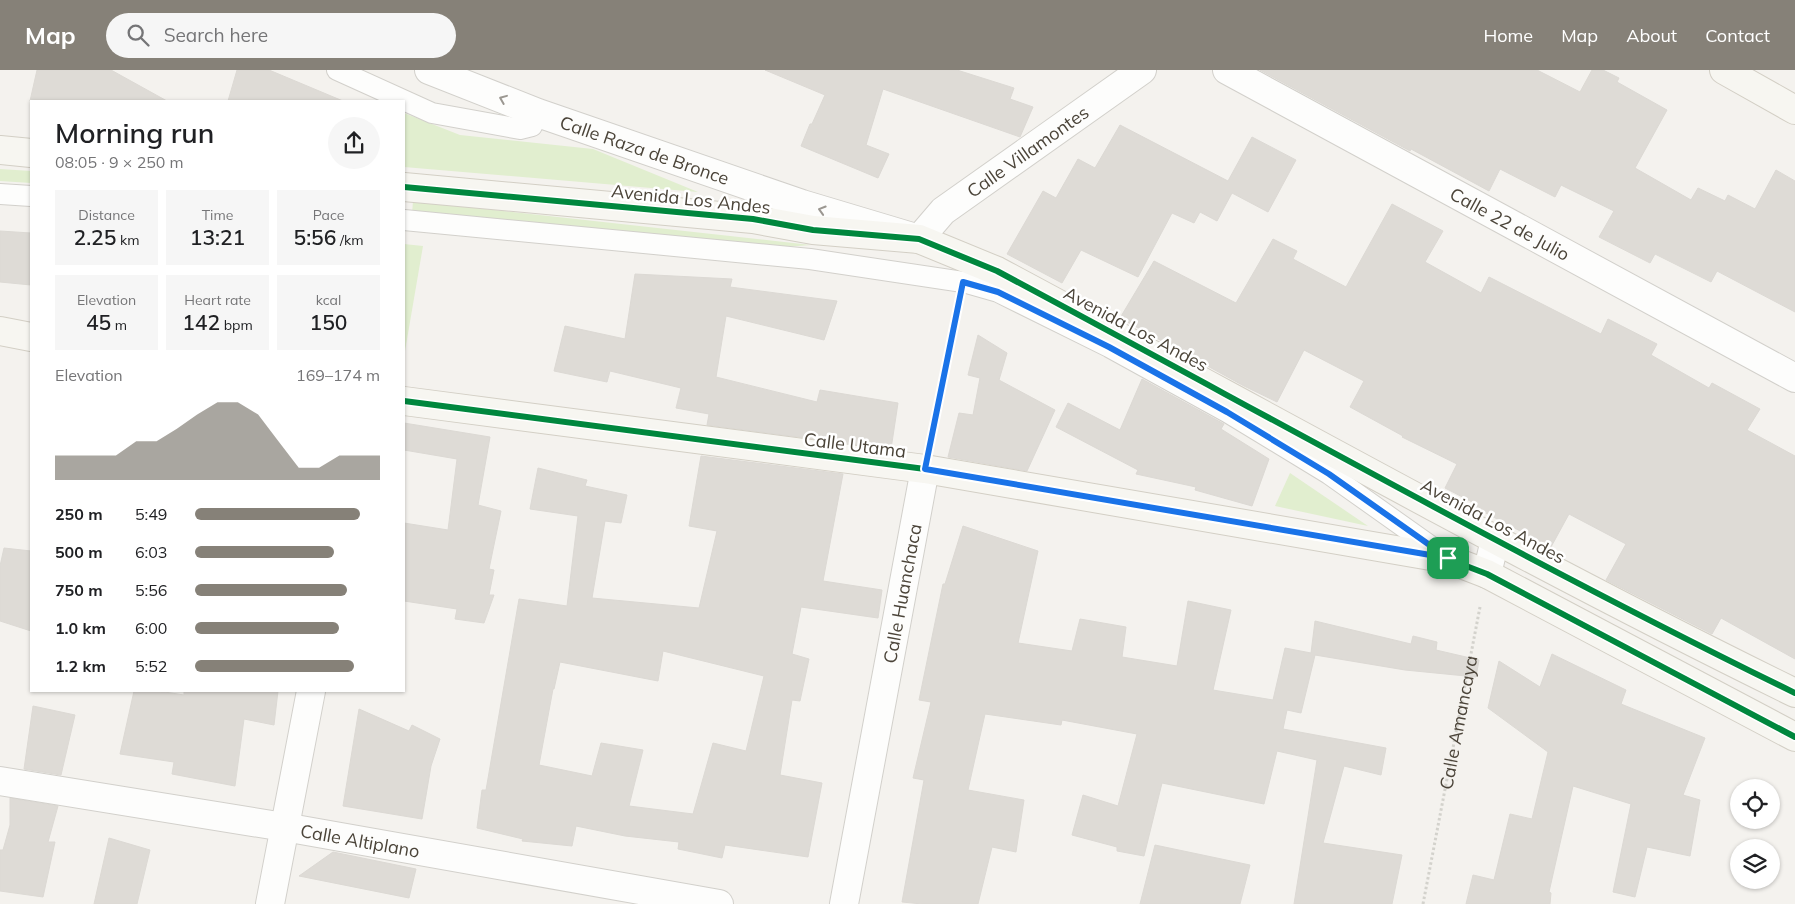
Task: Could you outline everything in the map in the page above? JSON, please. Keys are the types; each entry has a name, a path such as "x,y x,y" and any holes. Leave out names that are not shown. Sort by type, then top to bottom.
{"street":[{"name":"Calle Raza de Bronce","path":"430,70 538,113 802,204 919,239"},
{"name":"Calle Villamontes","path":"919,239 944,211 1142,70"},
{"name":"Calle 22 de Julio","path":"1227,70 1795,378"},
{"path":"1724,70 1795,110"},
{"path":"0,150 30,153"},
{"name":"Avenida Los Andes","path":"405,187 753,219 813,230 919,239 997,271 1495,540 1795,693"},
{"path":"0,331 30,337"},
{"name":"Calle Utama","path":"405,401 925,469 1448,558"},
{"name":"Calle Huanchaca","path":"844,904 925,469"},
{"path":"1487,574 1495,540"},
{"name":"Avenida Los Andes","path":"1448,558 1487,574 1795,737"},
{"path":"270,904 311,692"},
{"name":"Calle Altiplano","path":"0,781 284,827 718,904"}],"lane":[{"path":"337,70 403,100"},
{"path":"405,101 432,113 520,129 532,126 538,113"},
{"path":"0,194 30,196"},
{"name":"Avenida Los Andes","path":"405,220 810,260 963,282 998,292 1100,343 1227,412 1329,474 1448,558"}],"path":[{"path":"925,469 963,282"}],"green space":[{"path":"405,113 460,135 593,149 698,192 405,167"},
{"path":"0,169 30,171 30,183 0,181"},
{"path":"413,201 811,245 772,248 412,214"},
{"path":"405,244 423,246 405,351"},
{"path":"1290,473 1368,526 1275,506"}],"building":[{"path":"37,70 111,70 165,100 30,100"},
{"path":"237,70 269,70 341,100 228,100"},
{"path":"765,70 957,70 1014,88 1010,99 1033,107 1020,137 883,89 866,145 889,154 878,178 801,146 825,95"},
{"path":"1260,70 1537,70 1580,92 1592,70 1603,70 1619,78 1617,82 1667,110 1635,168 1691,200 1698,188 1725,201 1728,195 1755,209 1776,170 1795,181 1795,312 1717,271 1711,282 1655,254 1650,263 1599,237 1614,211 1561,185 1555,197 1500,169 1489,191 1411,149 1410,151"},
{"path":"1120,125 1228,181 1252,137 1296,160 1268,212 1232,193 1217,221 1200,212 1194,223 1172,213 1138,277 1081,250 1062,283 1007,254 1043,191 1056,198 1078,159 1095,168"},
{"path":"1392,204 1443,231 1425,262 1481,293 1489,277 1601,334 1608,319 1657,344 1651,355 1709,388 1712,383 1760,409 1747,430 1795,456 1795,659 1721,618 1712,634 1606,580 1626,544 1569,514 1551,547 1476,508 1478,505 1445,488 1457,464 1402,437 1350,407 1364,381 1304,350 1277,402 1120,318 1154,261 1236,303 1273,239 1297,251 1293,259 1346,287"},
{"path":"0,231 30,233 30,285 0,282"},
{"path":"635,274 732,279 730,287 837,301 824,340 726,316 716,377 817,402 820,390 898,403 891,449 707,425 709,414 676,408 681,388 610,371 607,382 554,371 565,326 625,339"},
{"path":"978,335 1007,353 999,380 1055,410 1027,471 948,457 959,413 973,415 980,378 968,375"},
{"path":"1142,379 1224,424 1221,429 1269,459 1252,506 1195,490 1196,487 1136,474 1138,470 1056,427 1068,403 1120,430"},
{"path":"405,423 490,437 478,505 501,511 489,569 494,570 489,595 494,595 484,623 455,619 457,609 405,601 405,523 448,530 457,459 405,450"},
{"path":"701,456 843,474 823,581 882,590 878,618 801,607 792,654 809,659 800,701 792,700 780,775 822,783 808,857 725,845 722,858 678,849 679,842 625,836 576,826 572,846 522,841 523,839 477,828 482,790 486,790 519,599 567,606 578,516 530,509 538,468 587,480 585,486 627,495 621,523 605,521 592,598 699,608 717,531 689,526","holes":["663,651 764,676 746,751 713,743 693,814 629,806 643,750 601,743 592,776 539,765 560,662 658,681"]},
{"path":"963,526 1038,551 1018,643 1072,651 1080,619 1126,627 1122,657 1177,666 1188,601 1231,610 1213,690 1273,700 1285,648 1311,653 1315,621 1411,644 1413,636 1437,642 1436,650 1479,660 1476,677 1405,670 1315,655 1301,713 1287,710 1283,729 1386,748 1381,775 1344,766 1323,843 1402,855 1392,904 1294,904 1317,760 1277,751 1264,804 1162,783 1144,856 1117,851 1117,847 1072,835 1083,795 1118,806 1137,734 1062,720 1061,725 985,714 968,790 1024,800 1016,852 992,847 978,904 902,902 924,780 913,778 931,702 919,700 943,584 945,584"},
{"path":"4,548 30,551 30,631 0,621 0,566"},
{"path":"1552,654 1626,690 1621,704 1705,738 1683,795 1700,800 1690,856 1647,847 1635,897 1613,892 1631,804 1573,786 1549,892 1551,893 1550,904 1466,904 1473,875 1494,880 1510,814 1532,819 1548,752 1488,708 1499,661 1540,687"},
{"path":"134,692 164,692 184,695 184,692 278,692 274,725 244,719 235,786 172,774 174,762 120,754"},
{"path":"33,706 75,715 61,775 24,769"},
{"path":"359,709 409,731 412,725 440,739 431,766 422,819 343,806"},
{"path":"10,798 58,806 48,842 55,842 43,897 0,891 0,850 3,850 10,825"},
{"path":"109,838 150,850 137,904 94,904"},
{"path":"1155,845 1250,865 1240,904 1140,904"},
{"path":"333,852 416,869 409,898 299,876"}],"cycle path":[{"path":"405,187 753,219 813,230 919,239 997,271 1494,539 1795,693"},
{"path":"405,401 925,469 1448,559 1487,574 1795,737"}],"route":[{"path":"963,282 998,292 1109,347 1227,412 1329,474 1448,558 925,469 963,282"}]}
